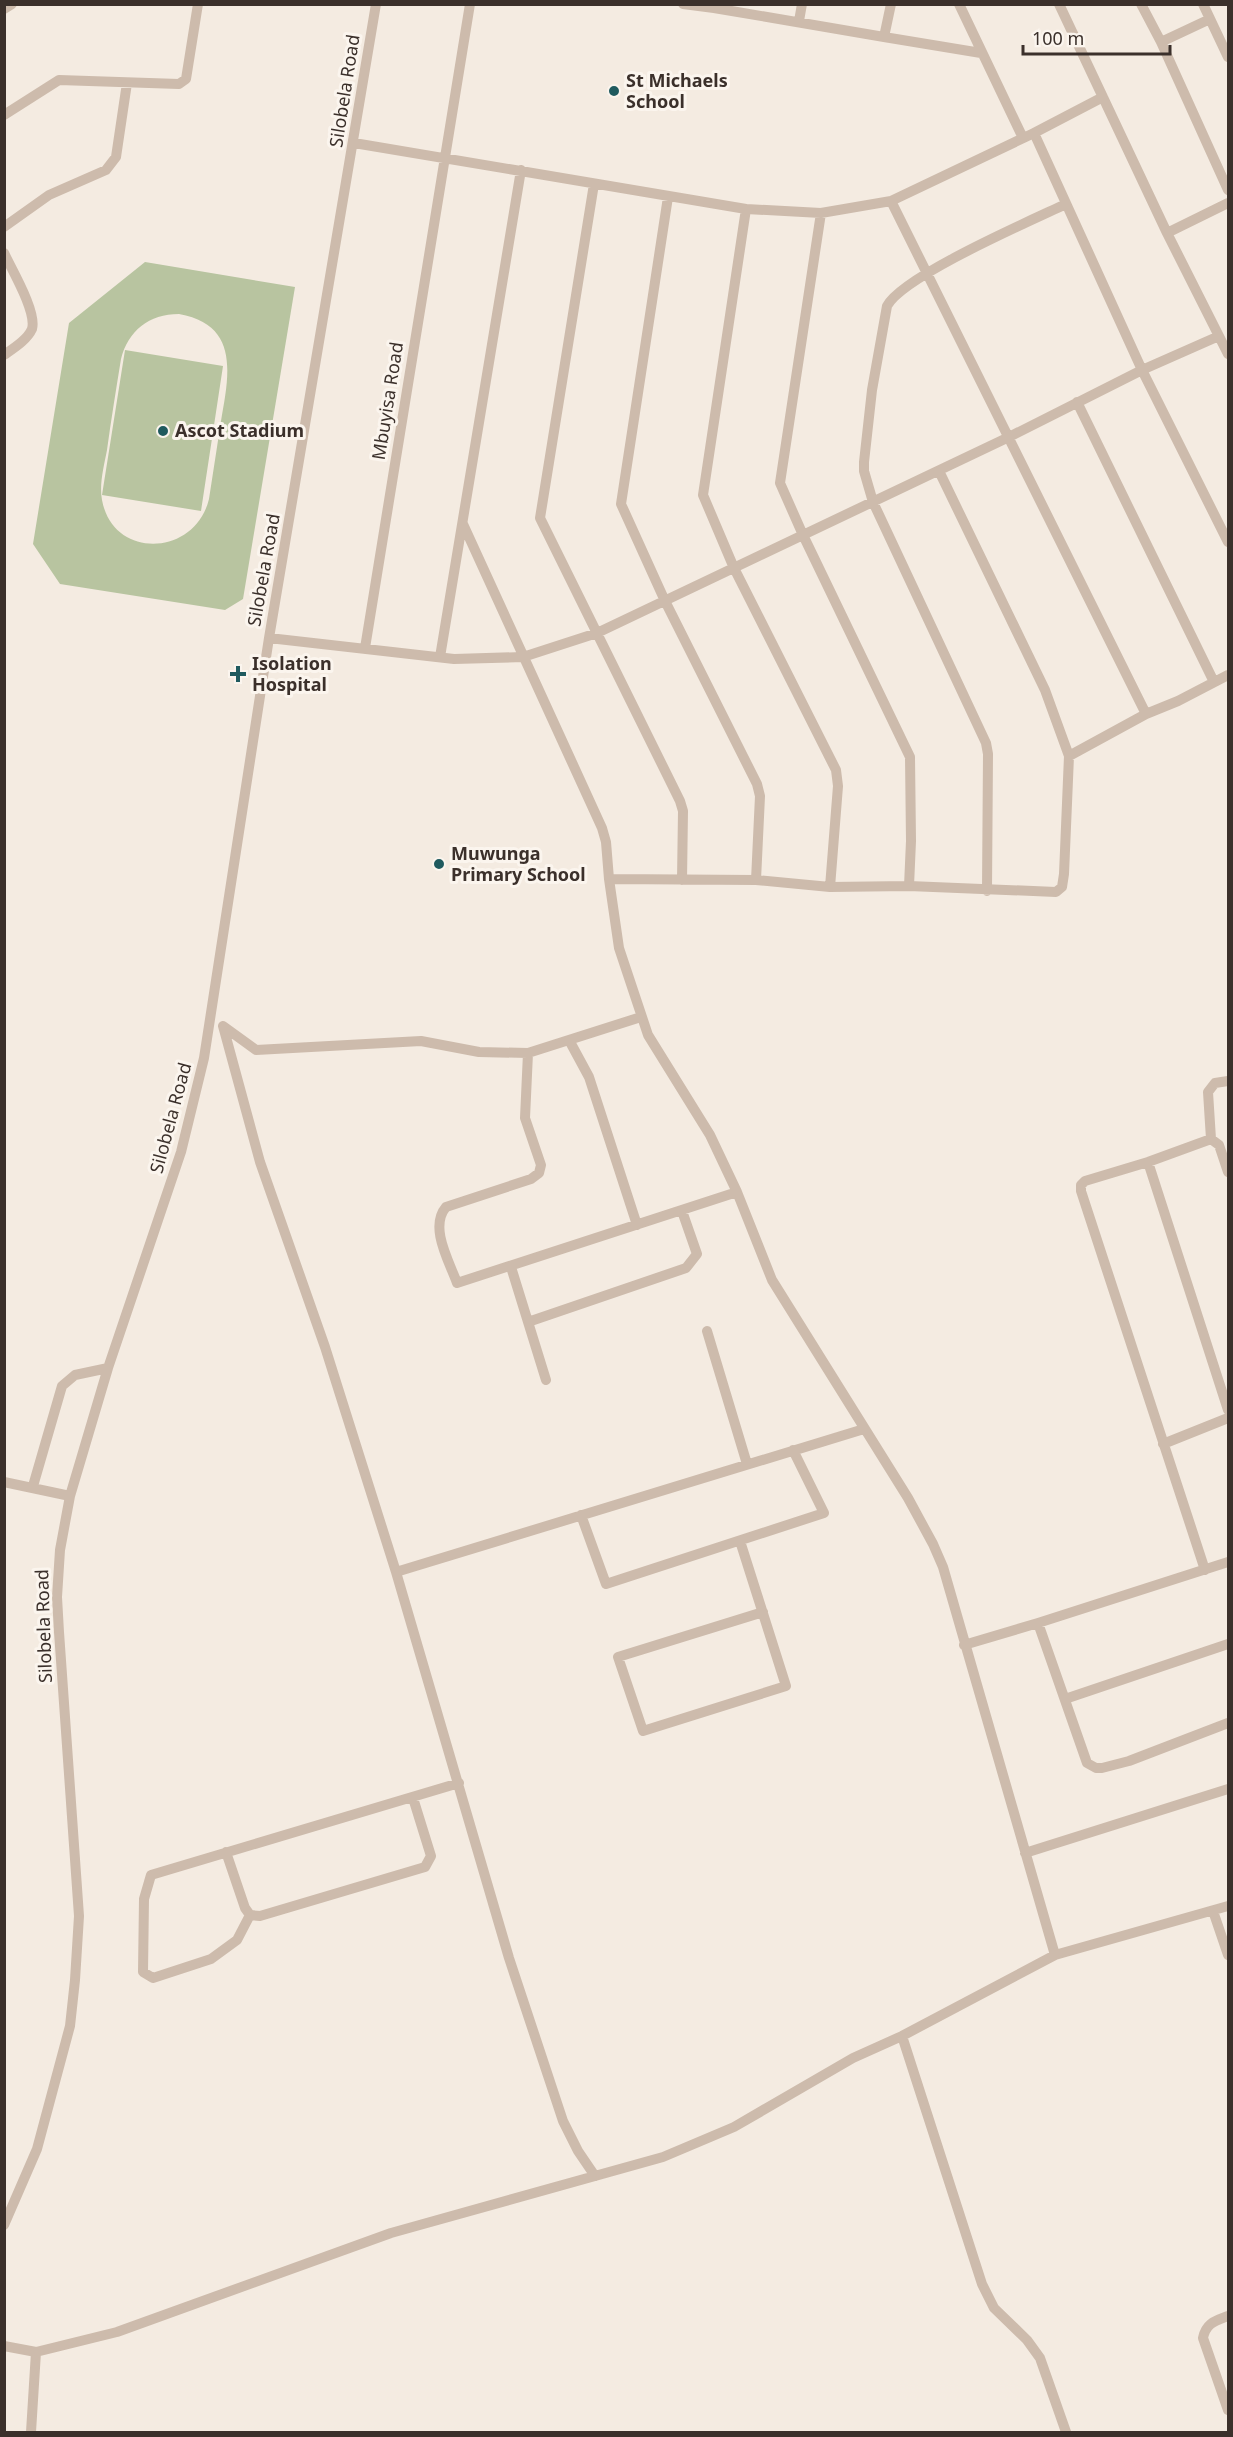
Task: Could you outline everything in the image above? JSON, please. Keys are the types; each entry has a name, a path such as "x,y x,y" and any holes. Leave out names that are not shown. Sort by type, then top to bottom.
{"street":[{"path":"4,9 12,4"},
{"path":"4,115 59,80 179,84 186,79 198,4"},
{"name":"Silobela Road","path":"4,2225 37,2150 70,2026 75,1980 79,1916 57,1597 60,1550 70,1496 108,1368 181,1152 204,1058 268,638 354,144 376,4"},
{"name":"Mbuyisa Road","path":"364,648 470,4"},
{"path":"683,4 714,6 981,53"},
{"path":"799,21 802,4"},
{"path":"884,37 891,4"},
{"path":"959,4 1023,138"},
{"path":"1059,4 1167,233 1228,354"},
{"path":"1141,4 1161,42 1228,190"},
{"path":"1203,4 1228,57"},
{"path":"1161,42 1210,20"},
{"path":"4,227 39,201 106,170 112,164 116,157 127,83"},
{"path":"354,144 746,209 821,213 891,201 1034,133 1103,97"},
{"path":"1034,133 1142,370 1228,542"},
{"path":"440,657 521,170"},
{"path":"594,184 540,514 681,806 682,880"},
{"path":"668,197 621,498 623,509 665,601 759,790 756,880"},
{"path":"891,201 1146,714"},
{"path":"1167,233 1228,203"},
{"path":"987,891 988,754 986,743 873,502 864,471 872,390 887,306 891,300 926,273 1066,204"},
{"path":"746,209 703,490 704,500 734,568 836,770 838,786 830,887"},
{"path":"821,213 780,483 910,757 909,886"},
{"path":"4,253 33,317 32,329 25,339 4,355"},
{"path":"268,638 440,657 469,659 523,657 597,633 939,471 1142,370 1219,336"},
{"path":"1077,402 1214,682"},
{"path":"609,879 756,880 830,887 909,886 987,891 1056,892 1062,888 1069,756 1045,690 939,471"},
{"path":"463,524 602,828 606,843 619,948 648,1035 710,1135 737,1192 772,1280 908,1498 933,1544 952,1592 964,1644 1055,1955"},
{"path":"1069,756 1146,714 1228,675"},
{"path":"211,1017 256,1050 421,1041 479,1052 528,1053 641,1017"},
{"path":"223,1026 260,1162 325,1347 396,1572 509,1958 563,2121 578,2151 595,2176"},
{"path":"569,1040 589,1077 637,1225"},
{"path":"528,1053 525,1118 542,1165 539,1173 531,1179 446,1207 440,1214 438,1227 457,1283 737,1192"},
{"path":"1228,1081 1215,1083 1208,1092 1211,1139 1219,1145 1228,1172"},
{"path":"1205,1570 1081,1191 1081,1185 1085,1181 1148,1162 1211,1139"},
{"path":"1148,1162 1228,1410"},
{"path":"528,1322 686,1268 697,1254 682,1210"},
{"path":"511,1267 546,1380"},
{"path":"707,1331 747,1464"},
{"path":"33,1486 62,1386 75,1375 108,1368"},
{"path":"1163,1444 1228,1418"},
{"path":"396,1572 864,1429"},
{"path":"581,1515 606,1584 824,1513 793,1450"},
{"path":"4,1482 33,1486 70,1496"},
{"path":"740,1541 763,1612 786,1686 643,1731 618,1657 763,1612"},
{"path":"964,1644 1038,1623 1228,1562"},
{"path":"1038,1623 1088,1763 1096,1768 1129,1761 1228,1723"},
{"path":"1065,1699 1228,1644"},
{"path":"250,1915 237,1940 211,1959 153,1978 143,1972 144,1899 151,1875 459,1783"},
{"path":"1025,1853 1228,1789"},
{"path":"226,1852 245,1908 250,1915 260,1916 425,1868 431,1856 413,1798"},
{"path":"4,2346 36,2352 117,2332 390,2233 663,2157 734,2127 853,2058 902,2036 1055,1955 1228,1906"},
{"path":"1213,1911 1228,1955"},
{"path":"902,2036 982,2284 994,2308 1027,2340 1040,2358 1066,2433"},
{"path":"1228,2316 1211,2322 1204,2329 1203,2338 1228,2410"},
{"path":"30,2433 36,2352"}],"green space":[{"path":"145,262 295,287 243,599 225,610 60,584 33,544 69,323","holes":["179,314 199,320 212,329 221,341 226,354 227,370 209,499 201,518 188,532 172,541 154,544 137,541 121,533 109,520 101,494 121,359 129,340 141,326 149,321 158,317"]},
{"name":"Ascot Stadium","path":"125,350 223,366 201,511 102,495"}],"place":[{"name":"St Michaels School","path":"614,91"},
{"name":"Ascot Stadium","path":"163,431"},
{"name":"Isolation Hospital","path":"238,674"},
{"name":"Muwunga Primary School","path":"439,864"}]}
